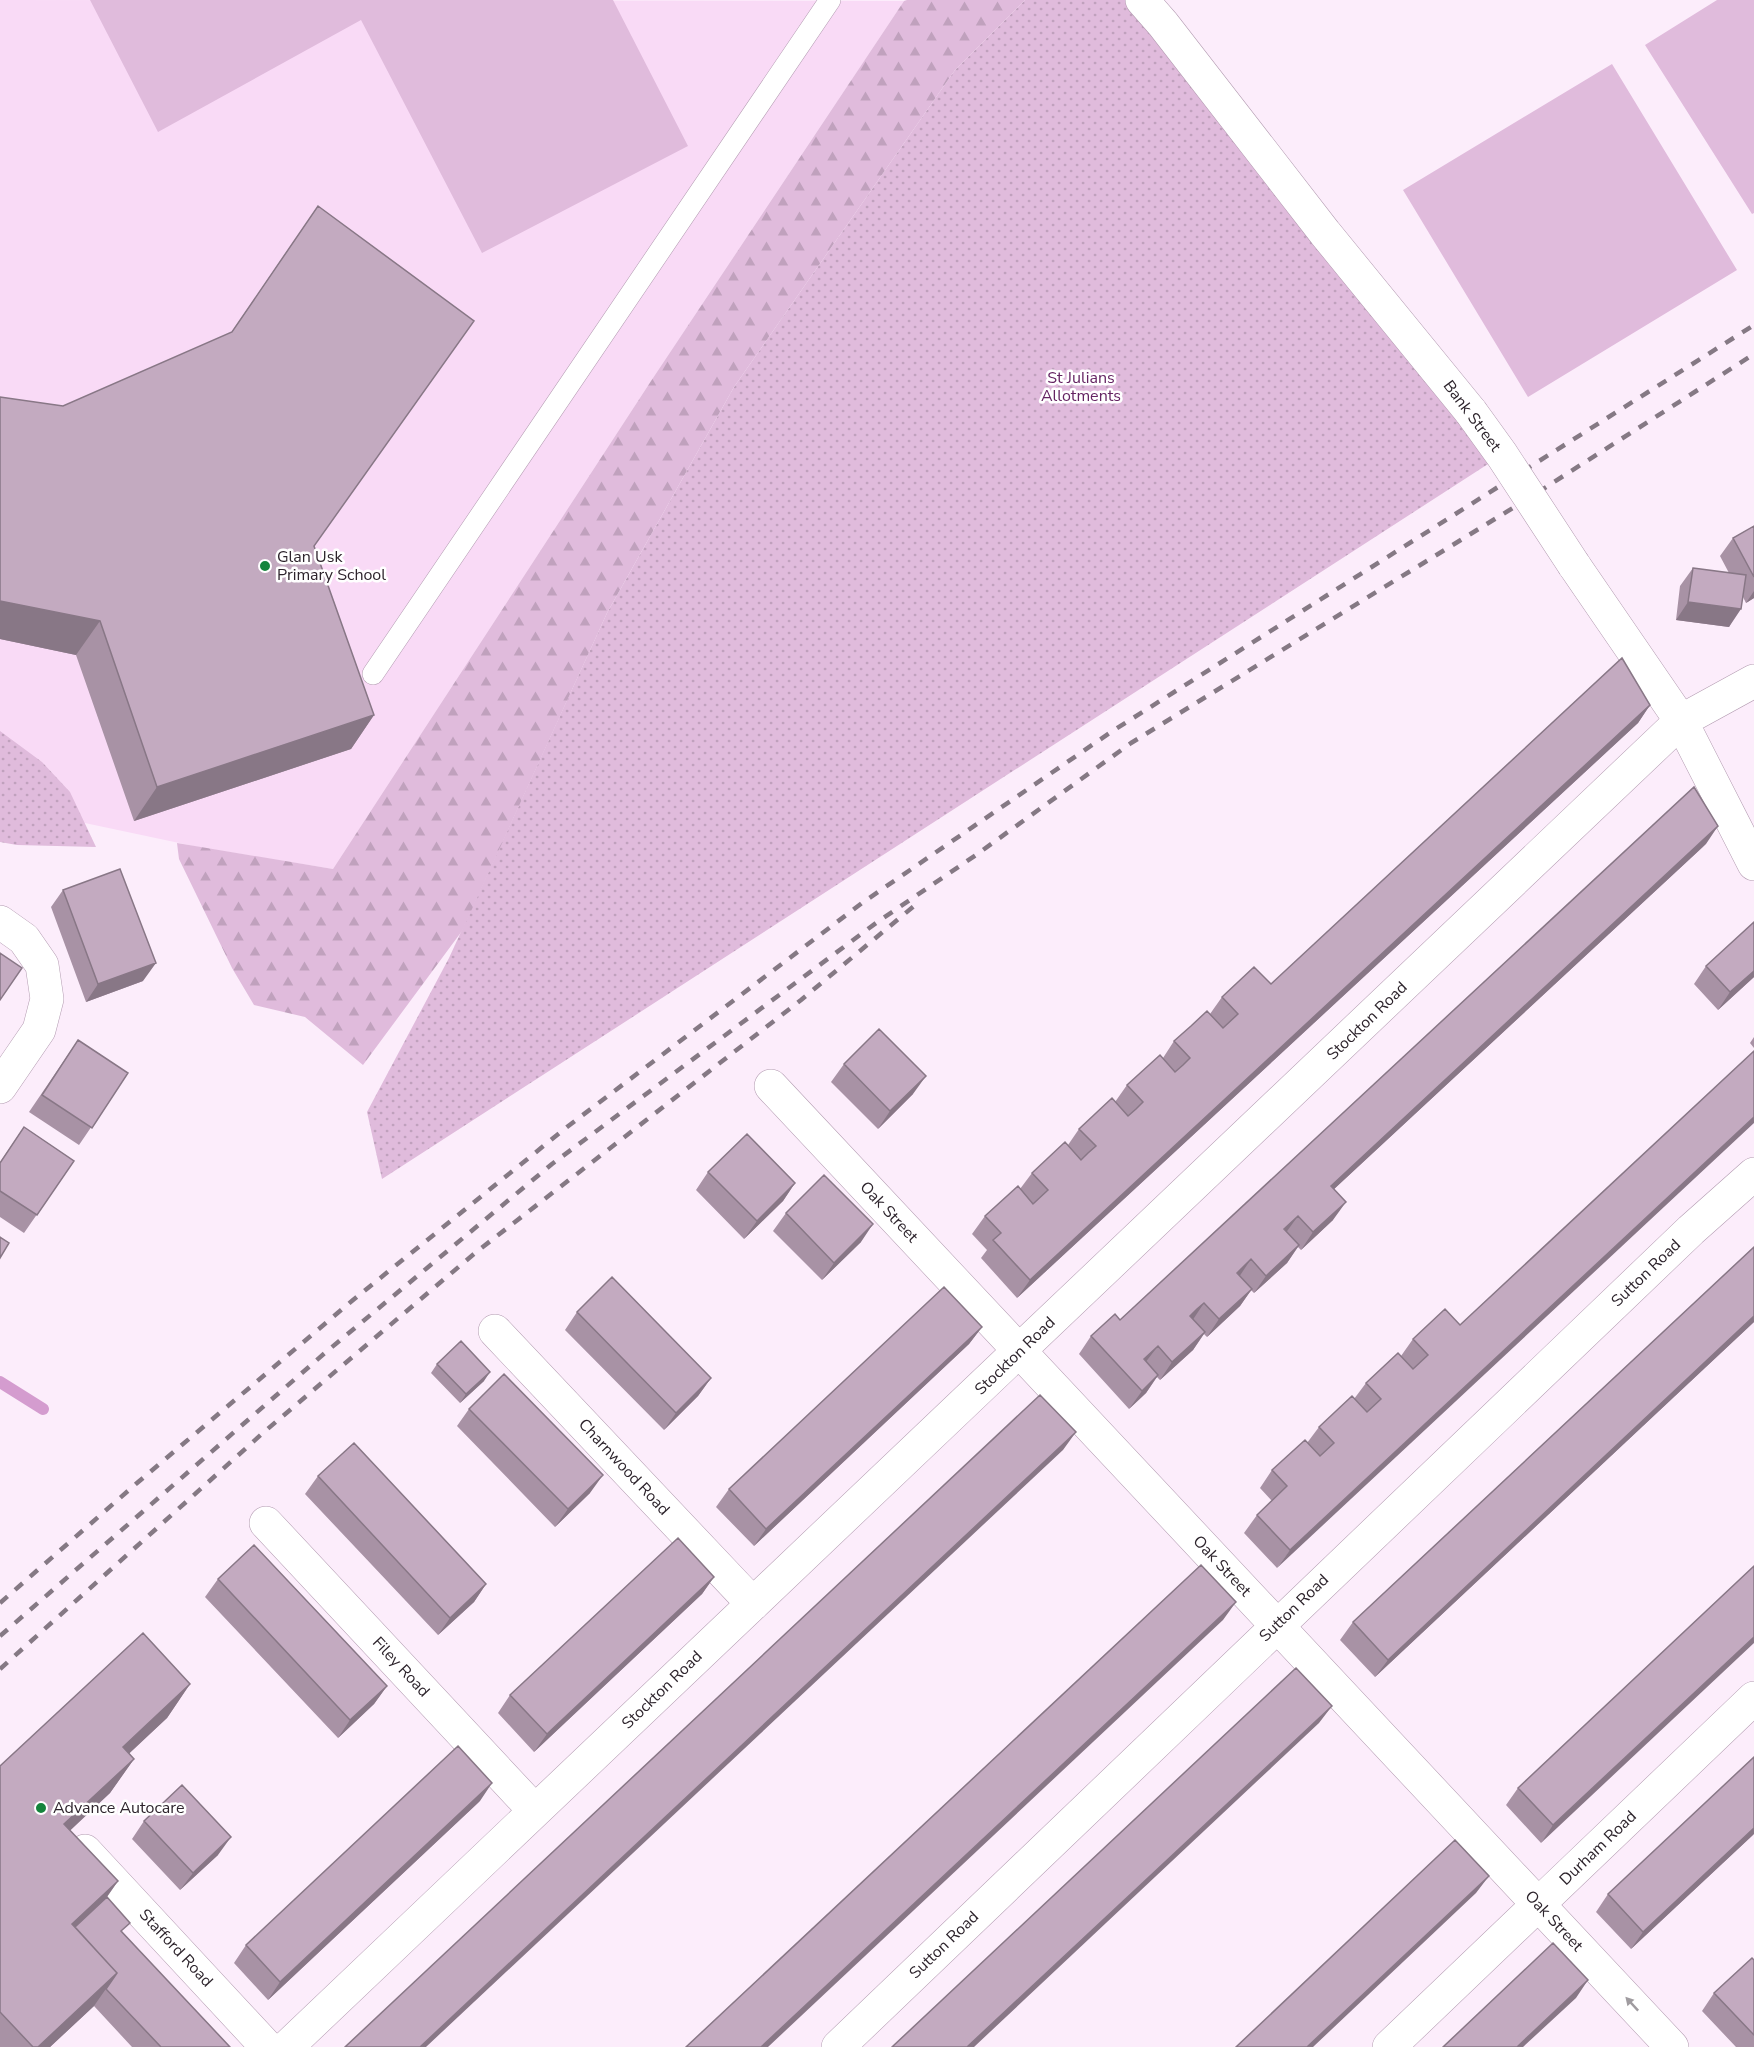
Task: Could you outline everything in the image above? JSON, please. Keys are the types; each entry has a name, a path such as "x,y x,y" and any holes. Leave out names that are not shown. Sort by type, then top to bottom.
{"street":[{"name":"Bank Street","path":"1142,0 1332,242 1471,412 1502,455 1681,721 1754,864"},
{"name":"Stockton Road","path":"287,2047 1681,721 1754,681"},
{"path":"0,922 24,939 42,965 47,999 39,1030 0,1087"},
{"name":"Oak Street","path":"771,1086 1672,2047"},
{"name":"Sutton Road","path":"838,2047 1691,1230 1754,1174"},
{"name":"Charnwood Road","path":"495,1331 753,1604"},
{"name":"Filey Road","path":"266,1523 535,1811"},
{"name":"Durham Road","path":"1389,2047 1754,1698"},
{"name":"Stafford Road","path":"84,1850 267,2047"}],"lane":[{"path":"372,674 830,0"}],"shaded area":[{"name":"Glan Usk Primary School","path":"0,0 904,1 651,381 333,869 198,847 0,805"}],"green space":[{"path":"90,0 613,0 688,146 482,253 361,20 158,132"},
{"name":"St Julians Allotments","path":"1025,0 1142,0 1502,455 382,1179 367,1112 449,958 607,613 734,387 955,70"},
{"path":"1025,0 955,70 734,387 607,613 462,931 363,1065 305,1017 254,1005 232,968 179,859 177,843 333,869 651,381 904,1"},
{"path":"1717,0 1754,0 1754,213 1752,214 1645,45"},
{"path":"1612,64 1737,270 1528,397 1403,190"},
{"path":"0,731 42,762 70,792 96,847 17,845 0,842"}],"building":[{"path":"318,206 474,321 314,546 374,715 157,787 100,621 0,601 0,397 63,406 232,332"},
{"path":"1754,526 1754,577 1733,538"},
{"path":"1693,568 1746,575 1741,609 1688,602"},
{"path":"1622,658 1650,705 1030,1280 993,1240 1001,1233 985,1216 1018,1186 1033,1204 1048,1190 1032,1173 1065,1142 1081,1160 1096,1146 1079,1129 1112,1098 1128,1116 1143,1102 1127,1085 1160,1055 1175,1072 1190,1058 1174,1041 1207,1011 1223,1028 1238,1014 1222,997 1254,967 1271,984"},
{"path":"1694,787 1718,826 1331,1186 1346,1202 1313,1232 1298,1216 1284,1229 1299,1245 1266,1276 1251,1259 1237,1273 1252,1289 1219,1319 1204,1303 1197,1309 1190,1316 1205,1332 1172,1362 1158,1346 1144,1359 1158,1375 1142,1391 1091,1336 1115,1314 1120,1320"},
{"path":"120,869 156,963 98,984 63,890"},
{"path":"1754,922 1754,971 1730,992 1706,966"},
{"path":"0,953 22,968 0,1000"},
{"path":"879,1029 926,1076 890,1111 844,1064"},
{"path":"78,1040 128,1073 92,1128 42,1095"},
{"path":"1754,1051 1754,1117 1290,1550 1257,1515 1287,1486 1272,1470 1305,1440 1320,1456 1334,1443 1319,1427 1352,1396 1367,1412 1381,1399 1366,1383 1398,1353 1413,1369 1428,1355 1413,1339 1445,1309 1460,1325"},
{"path":"24,1127 74,1161 37,1215 0,1191 0,1163"},
{"path":"747,1134 795,1183 757,1221 708,1172"},
{"path":"824,1175 873,1224 834,1263 786,1213"},
{"path":"0,1237 9,1243 0,1258"},
{"path":"1754,1247 1754,1316 1388,1660 1353,1622"},
{"path":"612,1277 711,1378 676,1413 577,1312"},
{"path":"944,1287 982,1327 766,1529 729,1489"},
{"path":"461,1341 490,1372 466,1394 437,1364"},
{"path":"504,1374 603,1475 568,1509 469,1409"},
{"path":"1040,1395 1076,1432 420,2047 345,2047"},
{"path":"354,1443 486,1584 450,1618 318,1476"},
{"path":"678,1538 714,1577 547,1734 510,1695"},
{"path":"254,1545 387,1686 350,1720 218,1579"},
{"path":"1201,1565 1236,1602 761,2047 686,2047"},
{"path":"1754,1566 1754,1637 1553,1825 1518,1788"},
{"path":"143,1633 190,1684 123,1747 134,1759 64,1824 118,1881 72,1924 117,1973 38,2047 33,2047 0,2012 0,1766"},
{"path":"1296,1668 1332,1706 967,2047 892,2047"},
{"path":"458,1746 492,1783 280,1982 246,1945"},
{"path":"1754,1757 1754,1828 1643,1932 1608,1894"},
{"path":"182,1785 231,1837 193,1873 144,1821"},
{"path":"1455,1840 1489,1876 1307,2047 1236,2047"},
{"path":"107,1897 130,1923 121,1931 230,2047 161,2047 106,1989 117,1973 75,1927"},
{"path":"1553,1943 1588,1980 1517,2047 1443,2047"},
{"path":"1752,1958 1754,1960 1754,2035 1714,1993"}],"waterway":[{"path":"0,1382 43,1409"}],"railway":[{"path":"0,1603 137,1483 353,1300 567,1127 862,903 1111,732 1754,325"},
{"path":"0,1636 326,1352 552,1164 876,923 976,855 1131,743 1529,498 1754,354"},
{"path":"0,1669 264,1432 475,1253 801,1000 914,906"}],"place":[{"name":"Glan Usk Primary School","path":"265,566"},
{"name":"Advance Autocare","path":"41,1808"}]}
